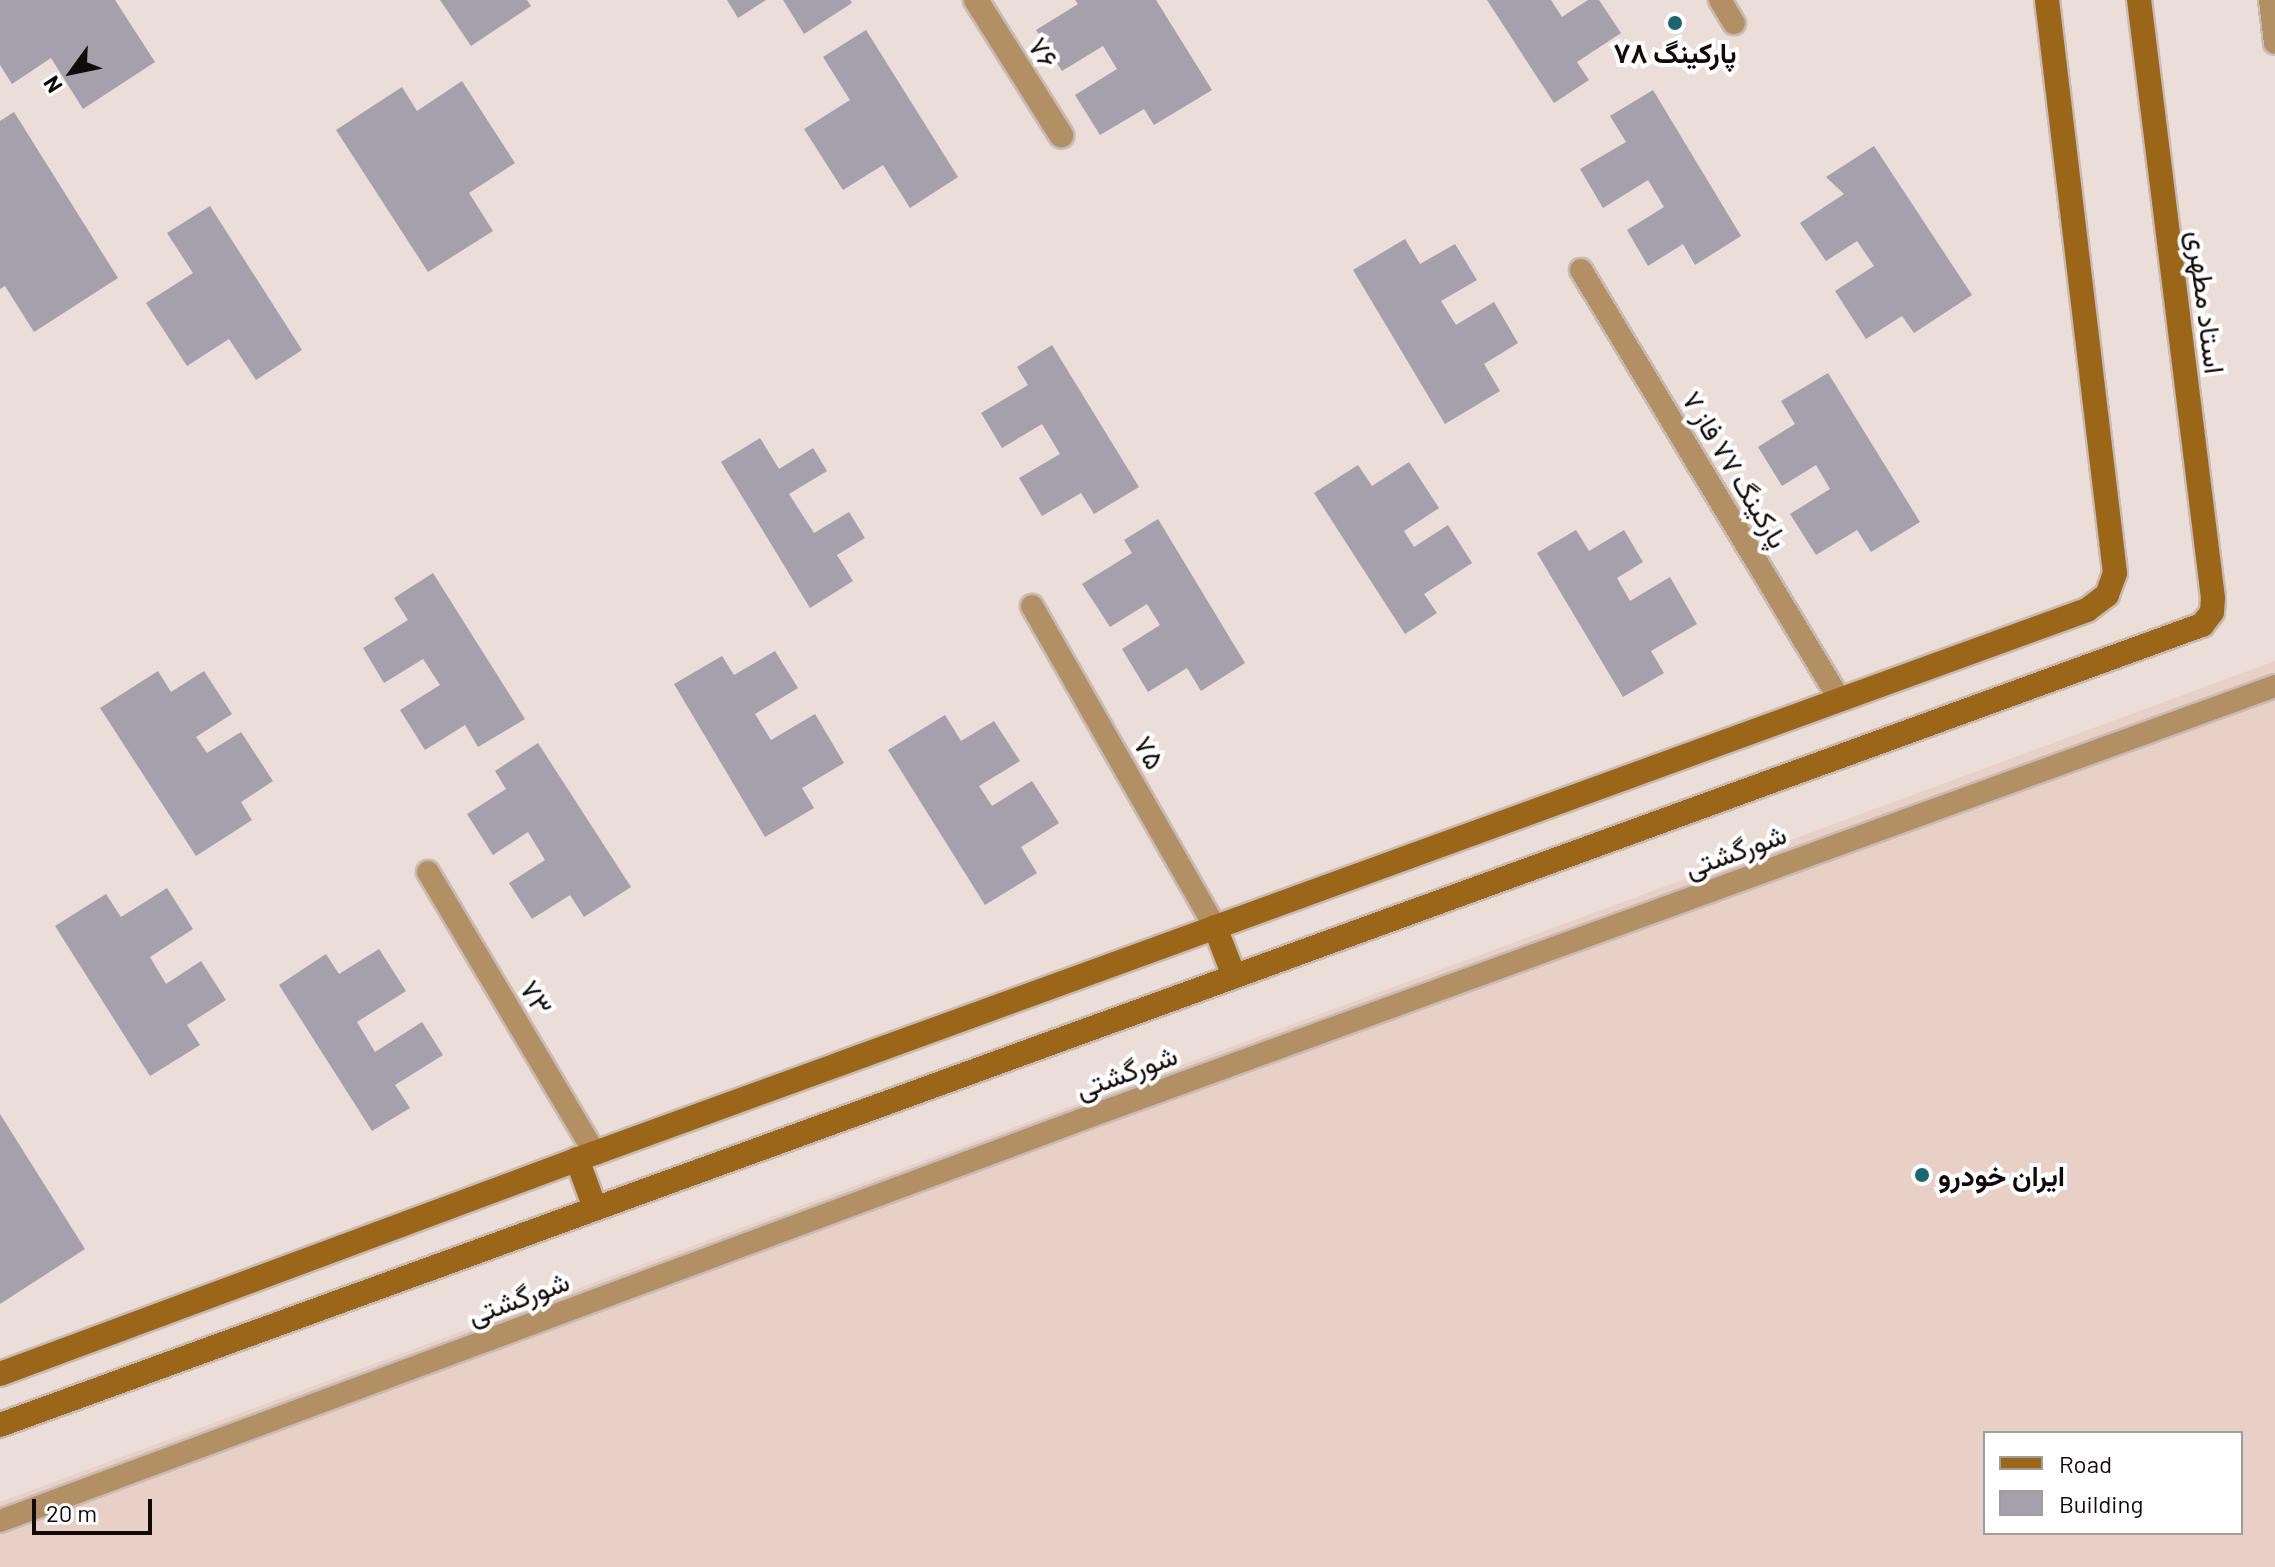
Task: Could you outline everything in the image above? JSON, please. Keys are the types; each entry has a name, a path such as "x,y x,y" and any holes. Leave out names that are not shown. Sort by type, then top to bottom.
{"street":[{"name":"۷۶","path":"976,0 1061,135"},
{"path":"0,1374 586,1156 2087,610 2107,595 2115,573 2047,0"},
{"name":"استاد مطهری","path":"1234,976 2202,625 2212,612 2139,0"},
{"path":"1,1422 1234,976 1215,927"},
{"path":"586,1156 595,1208"}],"lane":[{"path":"1720,0 1734,23"},
{"path":"2270,0 2275,43"},
{"name":"پارکینگ ۷۷ فاز ۷","path":"1581,270 1840,700"},
{"name":"۷۵","path":"1032,606 1215,927"},
{"name":"شورگشتی","path":"0,1521 1120,1105 2275,686"},
{"name":"۷۳","path":"428,872 586,1156"}],"shaded area":[{"path":"2275,661 2275,1567 0,1567 0,1502"}],"building":[{"path":"0,0 115,0 155,62 83,109 51,58 12,84 0,65"},
{"path":"440,0 527,0 531,6 471,46"},
{"path":"727,0 766,0 738,18"},
{"path":"783,0 850,0 852,3 804,34"},
{"path":"1075,0 1156,0 1212,90 1154,125 1144,109 1100,135 1075,95 1117,69 1103,46 1062,71 1036,30 1078,4"},
{"path":"1487,0 1551,0 1562,17 1588,0 1599,0 1621,33 1577,62 1589,80 1554,103"},
{"path":"866,30 958,177 910,208 883,165 843,190 804,129 850,100 823,57"},
{"path":"462,81 515,163 469,193 493,231 428,272 336,130 402,87 417,111"},
{"path":"1653,90 1741,236 1695,265 1683,244 1648,266 1627,230 1664,207 1648,180 1603,208 1580,169 1626,142 1610,116"},
{"path":"14,112 118,278 34,332 5,286 0,289 0,121"},
{"path":"1874,146 1972,295 1914,333 1902,316 1866,339 1835,291 1874,266 1857,241 1826,261 1800,223 1844,194 1826,177"},
{"path":"210,206 302,350 256,380 229,339 187,366 146,303 193,273 167,233"},
{"path":"1405,239 1420,264 1455,244 1477,280 1441,301 1456,325 1494,302 1518,343 1484,364 1500,391 1445,424 1353,270"},
{"path":"1052,345 1139,487 1094,514 1081,493 1042,516 1019,478 1060,454 1042,424 1002,448 981,413 1028,385 1017,367"},
{"path":"1828,373 1920,522 1871,552 1857,530 1816,555 1790,514 1830,489 1816,465 1782,486 1758,447 1795,424 1781,401"},
{"path":"760,438 779,469 813,448 827,471 789,494 814,533 849,512 865,538 837,555 853,581 810,608 721,462"},
{"path":"1409,462 1439,508 1404,531 1414,547 1448,525 1472,563 1424,594 1437,613 1405,634 1314,493 1358,465 1372,486"},
{"path":"1158,519 1245,663 1201,691 1187,668 1148,692 1122,649 1160,625 1147,604 1110,627 1082,584 1132,553 1124,540"},
{"path":"1576,530 1589,551 1624,530 1643,562 1617,578 1630,601 1670,577 1697,624 1651,651 1664,673 1623,697 1537,553"},
{"path":"433,573 525,719 478,747 465,725 425,750 400,710 440,685 423,659 384,683 363,648 408,620 394,598"},
{"path":"775,651 798,688 755,714 771,740 815,714 844,763 802,788 814,808 765,837 674,684 722,656 734,675"},
{"path":"158,671 171,692 204,671 232,714 196,737 207,753 241,732 273,781 241,802 252,820 196,856 100,708"},
{"path":"945,715 961,741 994,721 1020,761 979,786 992,806 1032,781 1059,823 1021,847 1037,873 985,905 888,750"},
{"path":"538,743 631,887 584,917 570,895 532,919 509,883 545,860 528,832 493,855 467,814 506,789 495,771"},
{"path":"167,888 193,929 150,957 166,984 201,961 226,1000 187,1025 200,1045 150,1076 55,926 106,894 121,917"},
{"path":"379,949 406,991 357,1022 375,1052 422,1022 443,1055 395,1085 410,1108 372,1131 279,985 326,954 339,974"},
{"path":"0,1114 85,1249 0,1304"}],"place":[{"name":"پارکینگ ۷۸","path":"1675,23"},
{"name":"ایران خودرو","path":"1922,1175"}]}
